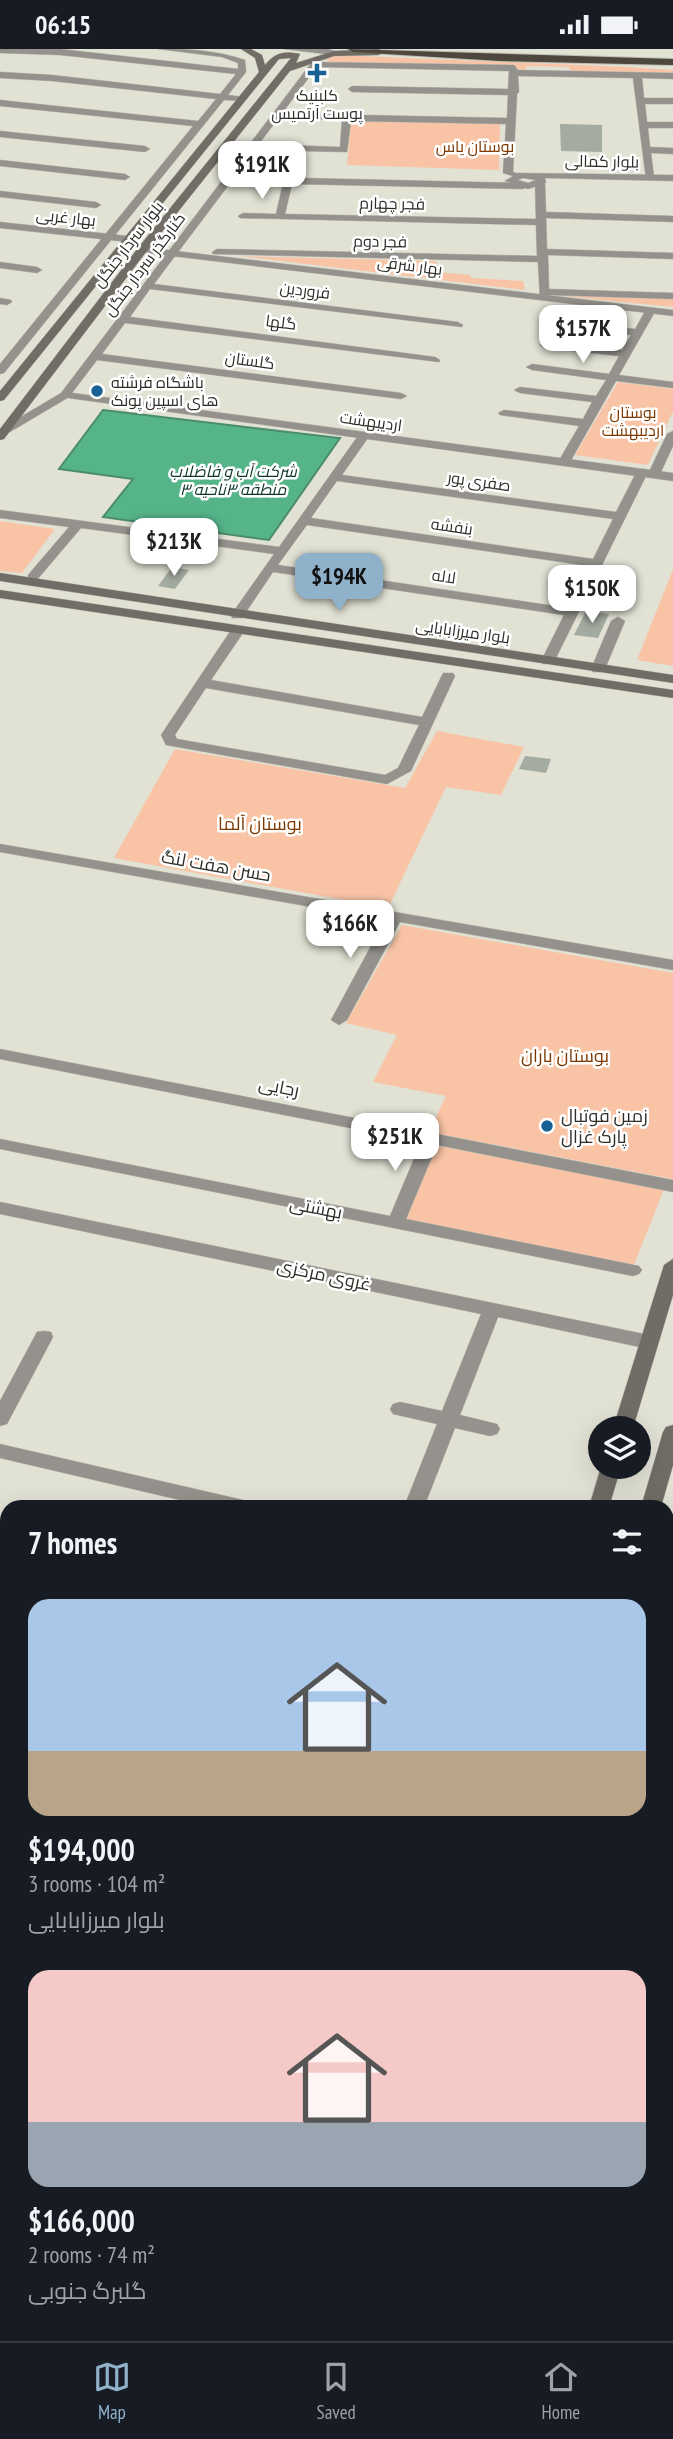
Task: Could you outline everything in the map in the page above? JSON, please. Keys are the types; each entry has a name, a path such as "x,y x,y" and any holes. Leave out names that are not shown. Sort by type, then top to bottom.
{"highway":[{"path":"353,49 673,65"},
{"path":"475,49 673,55"}],"main road":[{"path":"245,49 259,57 263,72"},
{"path":"286,73 313,57 334,52 405,53"},
{"path":"263,72 277,56 296,56 298,58 286,73"},
{"name":"بلوار سردار جنگل","path":"0,398 263,72"},
{"name":"بلوار سردار جنگل","path":"3,433 142,250 286,73"},
{"name":"بلوار میرزابابایی","path":"0,577 237,622 673,694"},
{"name":"بلوار میرزابابایی","path":"2,594 548,661 673,679"},
{"path":"627,1416 673,1265"},
{"path":"653,1500 673,1432"},
{"path":"601,1500 607,1479"}],"street":[{"path":"0,371 242,72 242,62 223,55 162,49"},
{"path":"288,49 334,52"},
{"path":"0,50 60,52 242,72"},
{"path":"68,63 76,55"},
{"name":"کنارگذر سردار جنگل","path":"3,433 65,395 315,64 514,71"},
{"path":"189,75 197,67"},
{"path":"43,87 60,70"},
{"path":"523,186 510,181 516,176 508,173 509,121 515,92 514,71 673,76"},
{"path":"0,75 52,78 241,99"},
{"path":"636,75 649,177"},
{"path":"173,91 181,83"},
{"path":"352,89 515,92"},
{"path":"24,106 33,96"},
{"path":"640,100 673,101"},
{"path":"0,103 200,124"},
{"path":"118,126 128,117"},
{"path":"312,117 509,121"},
{"path":"253,147 344,150 347,118"},
{"path":"642,125 673,125"},
{"path":"0,134 145,149"},
{"path":"98,144 108,135"},
{"path":"646,150 673,151"},
{"path":"0,163 125,177"},
{"path":"85,183 94,174"},
{"path":"531,175 540,177 541,184 544,295 673,296"},
{"name":"بلوار کمالی","path":"516,176 673,178"},
{"name":"بلوار کمالی","path":"258,180 523,186 561,181 673,183"},
{"path":"280,216 288,181"},
{"path":"66,201 75,192"},
{"path":"0,194 96,205"},
{"name":"فجر چهارم","path":"243,216 673,219"},
{"name":"بهار غربی","path":"0,227 126,242"},
{"name":"بهار شرقی","path":"142,250 544,295 673,313"},
{"name":"فجر دوم","path":"217,253 673,256"},
{"path":"366,270 371,256"},
{"path":"3,268 37,270"},
{"name":"فروردین","path":"148,286 458,325"},
{"path":"564,462 651,310"},
{"name":"گلها","path":"122,319 435,360"},
{"path":"556,324 638,333"},
{"path":"545,345 626,355"},
{"name":"گلستان","path":"95,356 401,396"},
{"path":"532,367 673,385"},
{"path":"520,390 600,400"},
{"name":"اردیبهشت","path":"65,395 673,477"},
{"path":"504,413 586,423"},
{"path":"548,661 620,516 673,434"},
{"path":"364,435 281,551 203,683 168,735 171,742 387,780 404,771 448,676"},
{"name":"صفری پور","path":"333,477 620,516"},
{"path":"0,514 281,551"},
{"name":"بنفشه","path":"303,521 597,563"},
{"path":"32,578 77,525"},
{"name":"لاله","path":"270,568 572,612"},
{"path":"598,669 618,621"},
{"path":"203,683 427,722"},
{"name":"حسن هفت لنگ","path":"0,848 673,965"},
{"path":"339,1020 394,918"},
{"name":"رجایی","path":"0,1054 673,1186"},
{"path":"395,1224 431,1138"},
{"name":"بهشتی","path":"0,1144 633,1271"},
{"name":"غروی مرکزی","path":"0,1208 649,1342"},
{"path":"417,1500 492,1310"},
{"path":"0,1419 44,1337"},
{"path":"400,1409 490,1429"},
{"path":"0,1451 213,1500"}],"green space":[{"path":"337,55 626,67 673,70 673,74 571,72 569,67 527,66 525,71 512,67 330,62 322,57"},
{"name":"بوستان یاس","path":"351,121 500,123 499,170 347,165"},
{"path":"239,256 436,261 438,272 470,275 471,278 523,281 525,290"},
{"path":"552,295 673,297 673,307"},
{"name":"بوستان اردیبهشت","path":"618,382 673,389 673,411 648,465 575,455"},
{"path":"0,521 55,529 22,573 0,571"},
{"path":"673,569 673,666 637,660 672,572"},
{"name":"بوستان آلما","path":"437,731 524,747 501,795 446,787 388,908 114,858 175,749 405,788"},
{"name":"بوستان باران","path":"402,925 673,973 673,1179 429,1132 446,1096 373,1082 397,1035 346,1023"},
{"path":"435,1145 664,1189 634,1265 402,1220"}],"water":[{"name":"شرکت آب و فاضلاب منطقه ۳ناحیه ۳","path":"103,410 340,438 269,540 103,517 133,479 59,469"}],"building":[{"path":"560,124 602,125 602,152 561,151"},
{"path":"172,567 189,570 175,589 158,586"},
{"path":"586,611 609,614 598,638 574,635"},
{"path":"525,756 551,759 546,773 519,769"}],"place":[{"name":"کلینیک پوست آرتمیس","path":"317,73"},
{"name":"باشگاه فرشته های اسپین پونک","path":"97,391"},
{"name":"زمین فوتبال پارک غزال","path":"547,1126"}]}
